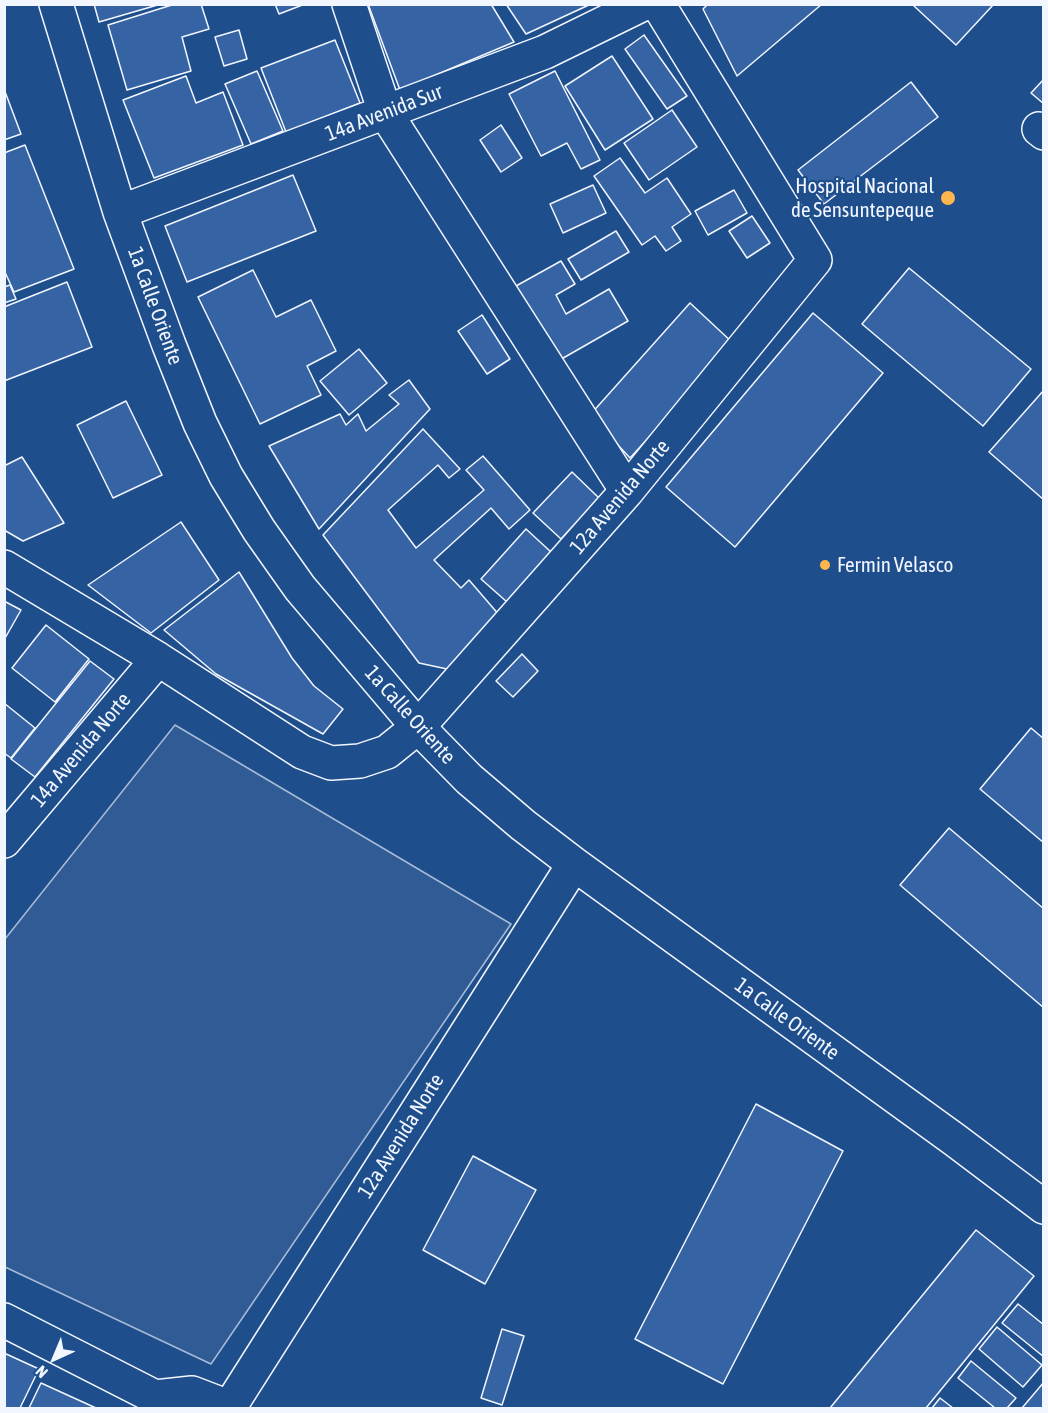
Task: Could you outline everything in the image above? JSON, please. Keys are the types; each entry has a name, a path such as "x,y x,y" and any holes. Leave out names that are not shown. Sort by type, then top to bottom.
{"street":[{"name":"1a Calle Oriente","path":"56,4 120,212 173,357 200,423 226,476 259,530 300,588 418,727 469,779 523,825 1044,1207"},
{"path":"350,4 385,112 627,491"},
{"name":"14a Avenida Sur","path":"120,212 545,52 643,4"},
{"name":"12a Avenida Norte","path":"4,567 158,659 302,752 331,763 360,761 387,752 418,727 627,491 815,260 658,4"},
{"name":"14a Avenida Norte","path":"4,841 158,659"},
{"name":"12a Avenida Norte","path":"230,1408 574,864"},
{"path":"4,1320 153,1403 192,1393 230,1408"}],"shaded area":[{"path":"175,725 511,924 211,1364 5,1267 5,939"}],"building":[{"path":"94,4 161,4 99,22"},
{"path":"175,4 201,4 209,29 182,37 191,71 127,90 108,25"},
{"path":"275,4 305,4 279,14"},
{"path":"368,4 491,4 514,42 400,90"},
{"path":"506,4 591,4 526,34"},
{"path":"708,4 822,4 737,76 703,9"},
{"path":"915,4 994,4 956,45 914,6"},
{"path":"239,30 247,59 224,66 215,37"},
{"path":"644,35 687,96 667,109 625,49"},
{"path":"335,40 360,103 286,132 261,68"},
{"path":"612,56 653,119 605,150 565,86"},
{"path":"257,71 283,131 251,144 225,84"},
{"path":"555,71 600,160 581,169 567,143 541,156 509,94"},
{"path":"186,76 196,103 223,92 243,145 154,178 123,100"},
{"path":"1044,79 1044,104 1031,93"},
{"path":"911,82 938,117 824,204 798,170"},
{"path":"4,89 21,134 4,140"},
{"path":"672,110 697,147 649,180 624,143"},
{"path":"501,125 522,158 501,172 480,140"},
{"path":"25,145 74,269 14,292 4,270 4,153"},
{"path":"620,158 645,193 667,178 691,214 672,227 681,241 666,251 655,236 642,245 594,176"},
{"path":"293,175 316,231 187,282 165,226"},
{"path":"593,185 606,213 563,233 550,204"},
{"path":"734,190 747,213 708,235 695,211"},
{"path":"752,216 770,243 747,258 729,231"},
{"path":"616,231 629,252 581,280 568,259"},
{"path":"561,261 575,284 556,295 566,314 609,289 628,321 558,361 516,286"},
{"path":"909,268 1031,369 983,426 862,324"},
{"path":"253,270 276,317 311,300 336,351 307,366 321,395 260,424 198,297"},
{"path":"67,282 92,347 4,381 4,307"},
{"path":"10,285 16,299 4,303 4,287"},
{"path":"690,303 734,344 630,458 590,415"},
{"path":"813,313 883,373 735,547 666,487"},
{"path":"482,315 510,359 487,374 458,331"},
{"path":"359,349 387,383 349,415 320,381"},
{"path":"409,380 430,409 319,529 269,446 340,414 346,425 358,414 366,431 399,404 389,395"},
{"path":"1044,390 1044,500 989,452"},
{"path":"126,401 162,475 113,498 77,425"},
{"path":"423,429 460,469 449,478 438,465 388,510 416,548 484,490 466,470 483,456 530,510 509,529 491,508 434,560 461,588 469,580 500,616 447,669 419,663 323,535"},
{"path":"22,457 64,523 23,541 4,530 4,466"},
{"path":"572,472 599,498 561,539 533,513"},
{"path":"181,522 219,580 151,633 88,585"},
{"path":"526,529 551,552 507,602 481,579"},
{"path":"239,572 292,658 314,686 343,709 323,734 216,674 164,630"},
{"path":"4,601 21,610 4,640"},
{"path":"46,625 89,659 55,702 12,668"},
{"path":"522,654 538,671 513,697 496,681"},
{"path":"90,661 114,679 35,777 11,759"},
{"path":"4,703 35,728 11,758 4,753"},
{"path":"1031,728 1044,739 1044,843 980,789"},
{"path":"949,828 1044,909 1044,1008 900,885"},
{"path":"756,1104 843,1151 723,1384 635,1339"},
{"path":"473,1156 536,1190 485,1284 423,1250"},
{"path":"976,1230 1034,1276 926,1408 830,1408"},
{"path":"1018,1304 1044,1325 1044,1357 1002,1323"},
{"path":"997,1327 1042,1365 1023,1387 979,1349"},
{"path":"502,1329 524,1336 502,1405 481,1398"},
{"path":"4,1353 39,1369 20,1408 4,1408"},
{"path":"971,1361 1016,1398 1007,1408 995,1408 958,1378"},
{"path":"1044,1382 1044,1408 1022,1408"},
{"path":"41,1383 96,1408 29,1408"},
{"path":"940,1398 953,1408 932,1408"}],"place":[{"name":"Hospital Nacional de Sensuntepeque","path":"948,198"},
{"name":"Fermin Velasco","path":"825,565"}]}
